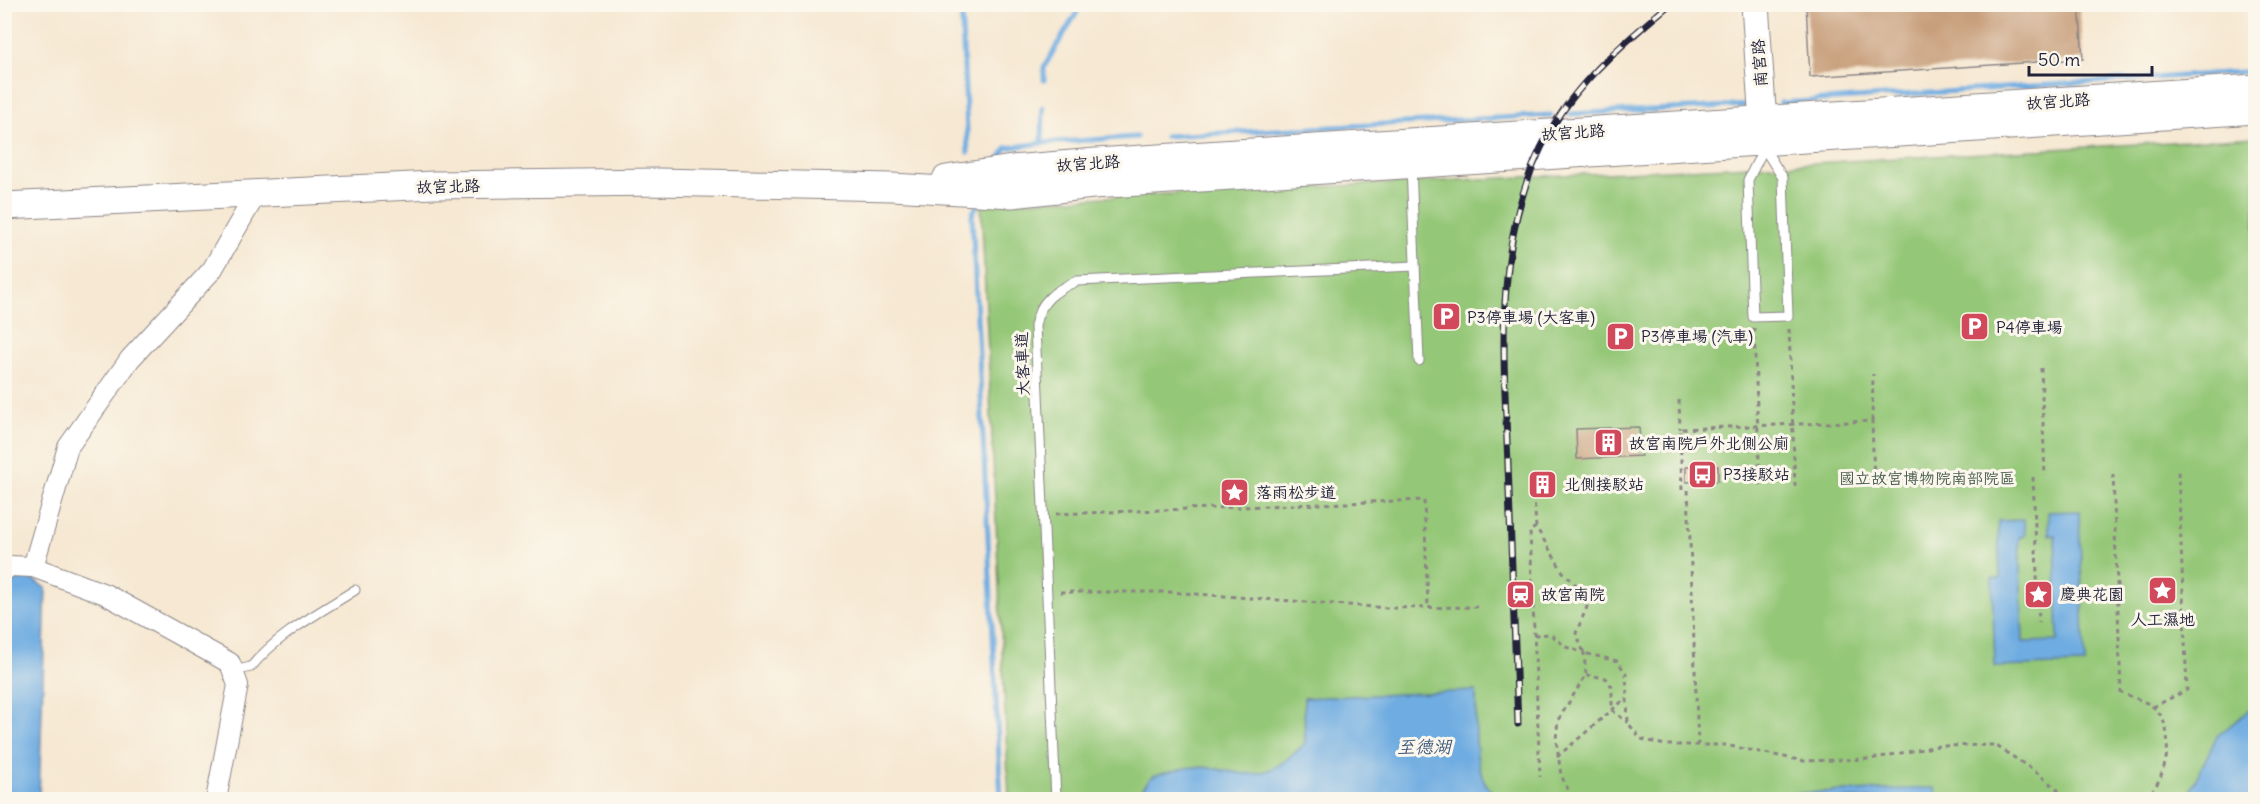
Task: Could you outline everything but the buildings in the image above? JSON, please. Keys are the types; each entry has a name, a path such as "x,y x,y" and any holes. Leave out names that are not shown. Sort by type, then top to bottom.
{"street":[{"name":"南宮路","path":"1755,4 1764,137"},
{"name":"故宮北路","path":"4,206 433,185 658,182 892,187 1012,194 1093,185 1764,137 2256,88"},
{"name":"故宮北路","path":"892,187 1012,169 1096,162 1764,137 2256,110"},
{"path":"33,567 68,447 130,359 212,270 256,194"},
{"path":"4,571 9,566 33,567 105,594 230,663 238,685 216,800"}],"lane":[{"path":"1764,137 1783,178 1788,316 1753,317 1748,180 1764,137"},
{"path":"1411,164 1419,361"},
{"name":"大客車道","path":"1056,800 1042,515 1035,326 1037,312 1060,288 1077,281 1103,278 1415,266"},
{"path":"233,670 252,668 263,653 282,637 355,590"}],"path":[{"path":"1788,316 1795,486"},
{"path":"1753,317 1760,487"},
{"path":"2040,368 2045,476"},
{"path":"1873,374 1874,483"},
{"path":"1678,400 1682,490"},
{"path":"1680,429 1872,421"},
{"path":"2153,707 2187,690 2178,471"},
{"path":"2113,474 2121,692 2153,707 2166,726 2167,752 2154,792 2144,800"},
{"path":"2033,477 2039,624"},
{"path":"1688,490 1698,745"},
{"path":"1534,496 1536,527 1563,572 1583,592 1587,607 1576,633 1584,653 1586,675 1558,720 1557,757 1561,775 1573,800"},
{"path":"1042,515 1424,500 1428,608"},
{"path":"1536,527 1530,531 1540,777"},
{"path":"1046,592 1169,592 1388,608 1477,607"},
{"path":"1534,635 1550,634 1566,646 1617,661 1626,673 1628,723"},
{"path":"1586,675 1606,678 1612,687 1612,710"},
{"path":"1557,757 1569,750 1626,698"},
{"path":"1612,710 1628,723 1641,739 1665,744 1725,745 1804,761 1870,759 1938,746 1995,746 2036,772 2070,800"}],"green space":[{"name":"國立故宮博物院南部院區","path":"2255,137 2255,799 1009,799 981,203 1815,163"}],"water":[{"path":"2079,511 2085,664 1995,667 1992,578 2000,578 1998,521 2024,520 2025,536 2019,537 2023,642 2058,641 2055,535 2049,535 2048,512"},
{"path":"29,577 46,588 39,799 5,799 5,593 12,581"},
{"name":"至德湖","path":"1476,691 1479,766 1491,791 1502,799 1135,799 1150,779 1159,774 1190,768 1208,768 1252,774 1268,770 1285,761 1305,743 1304,698"},
{"path":"2255,706 2255,799 2191,799 2191,789 2217,736"},
{"path":"1935,788 1939,799 1625,799"}],"waterway":[{"path":"961,4 968,152"},
{"path":"1044,80 1044,67 1082,4"},
{"path":"1780,103 2256,71"},
{"path":"1570,114 1751,105"},
{"path":"1043,107 1042,143 1137,137"},
{"path":"1165,136 1551,115"},
{"path":"998,163 1006,148 1042,143"},
{"path":"979,201 972,215 1001,800"}],"railway":[{"path":"1518,724 1504,344 1508,264 1515,224 1526,185 1541,148 1567,105 1615,52 1670,4"}],"place":[{"name":"P3停車場 (大客車)","path":"1446,317"},
{"name":"P4停車場","path":"1975,327"},
{"name":"P3停車場 (汽車)","path":"1620,336"},
{"name":"故宮南院戶外北側公廁","path":"1608,443"},
{"name":"P3接駁站","path":"1702,474"},
{"name":"北側接駁站","path":"1543,484"},
{"name":"落雨松步道","path":"1235,492"},
{"name":"人工濕地","path":"2163,591"},
{"name":"故宮南院","path":"1520,594"},
{"name":"慶典花園","path":"2039,594"}]}
